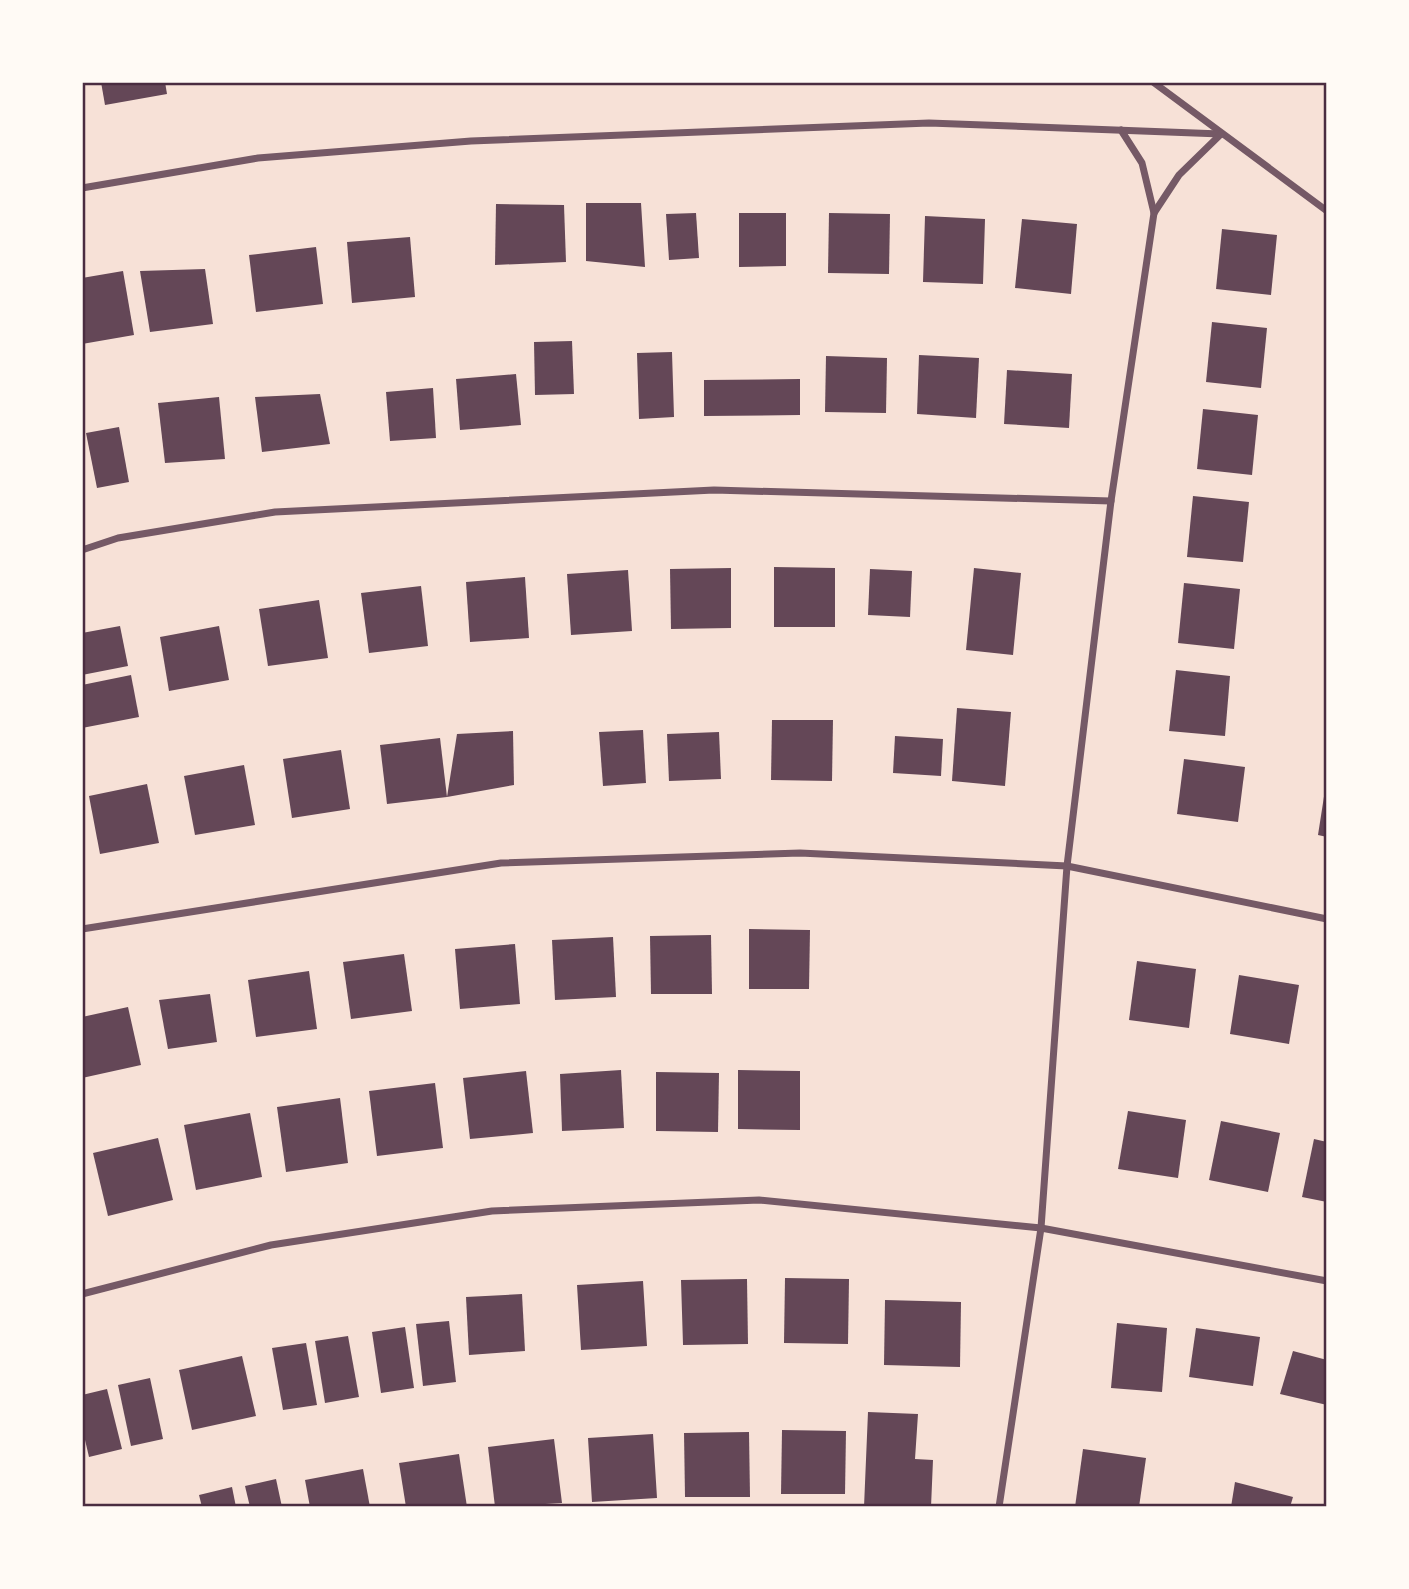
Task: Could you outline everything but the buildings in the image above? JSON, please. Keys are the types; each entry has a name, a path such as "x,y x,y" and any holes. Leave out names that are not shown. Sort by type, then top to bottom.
{"street":[{"path":"1153,82 1327,211"},
{"path":"82,188 258,159 471,141 929,123 1222,134"},
{"path":"999,1507 1041,1228 1067,866 1111,501 1154,213 1142,163 1121,130"},
{"path":"1154,213 1179,176 1222,134"},
{"path":"82,550 118,538 275,512 714,490 1111,501"},
{"path":"82,929 501,863 800,853 1067,866 1327,919"},
{"path":"82,1294 271,1245 492,1211 759,1200 1041,1228 1327,1281"}]}
